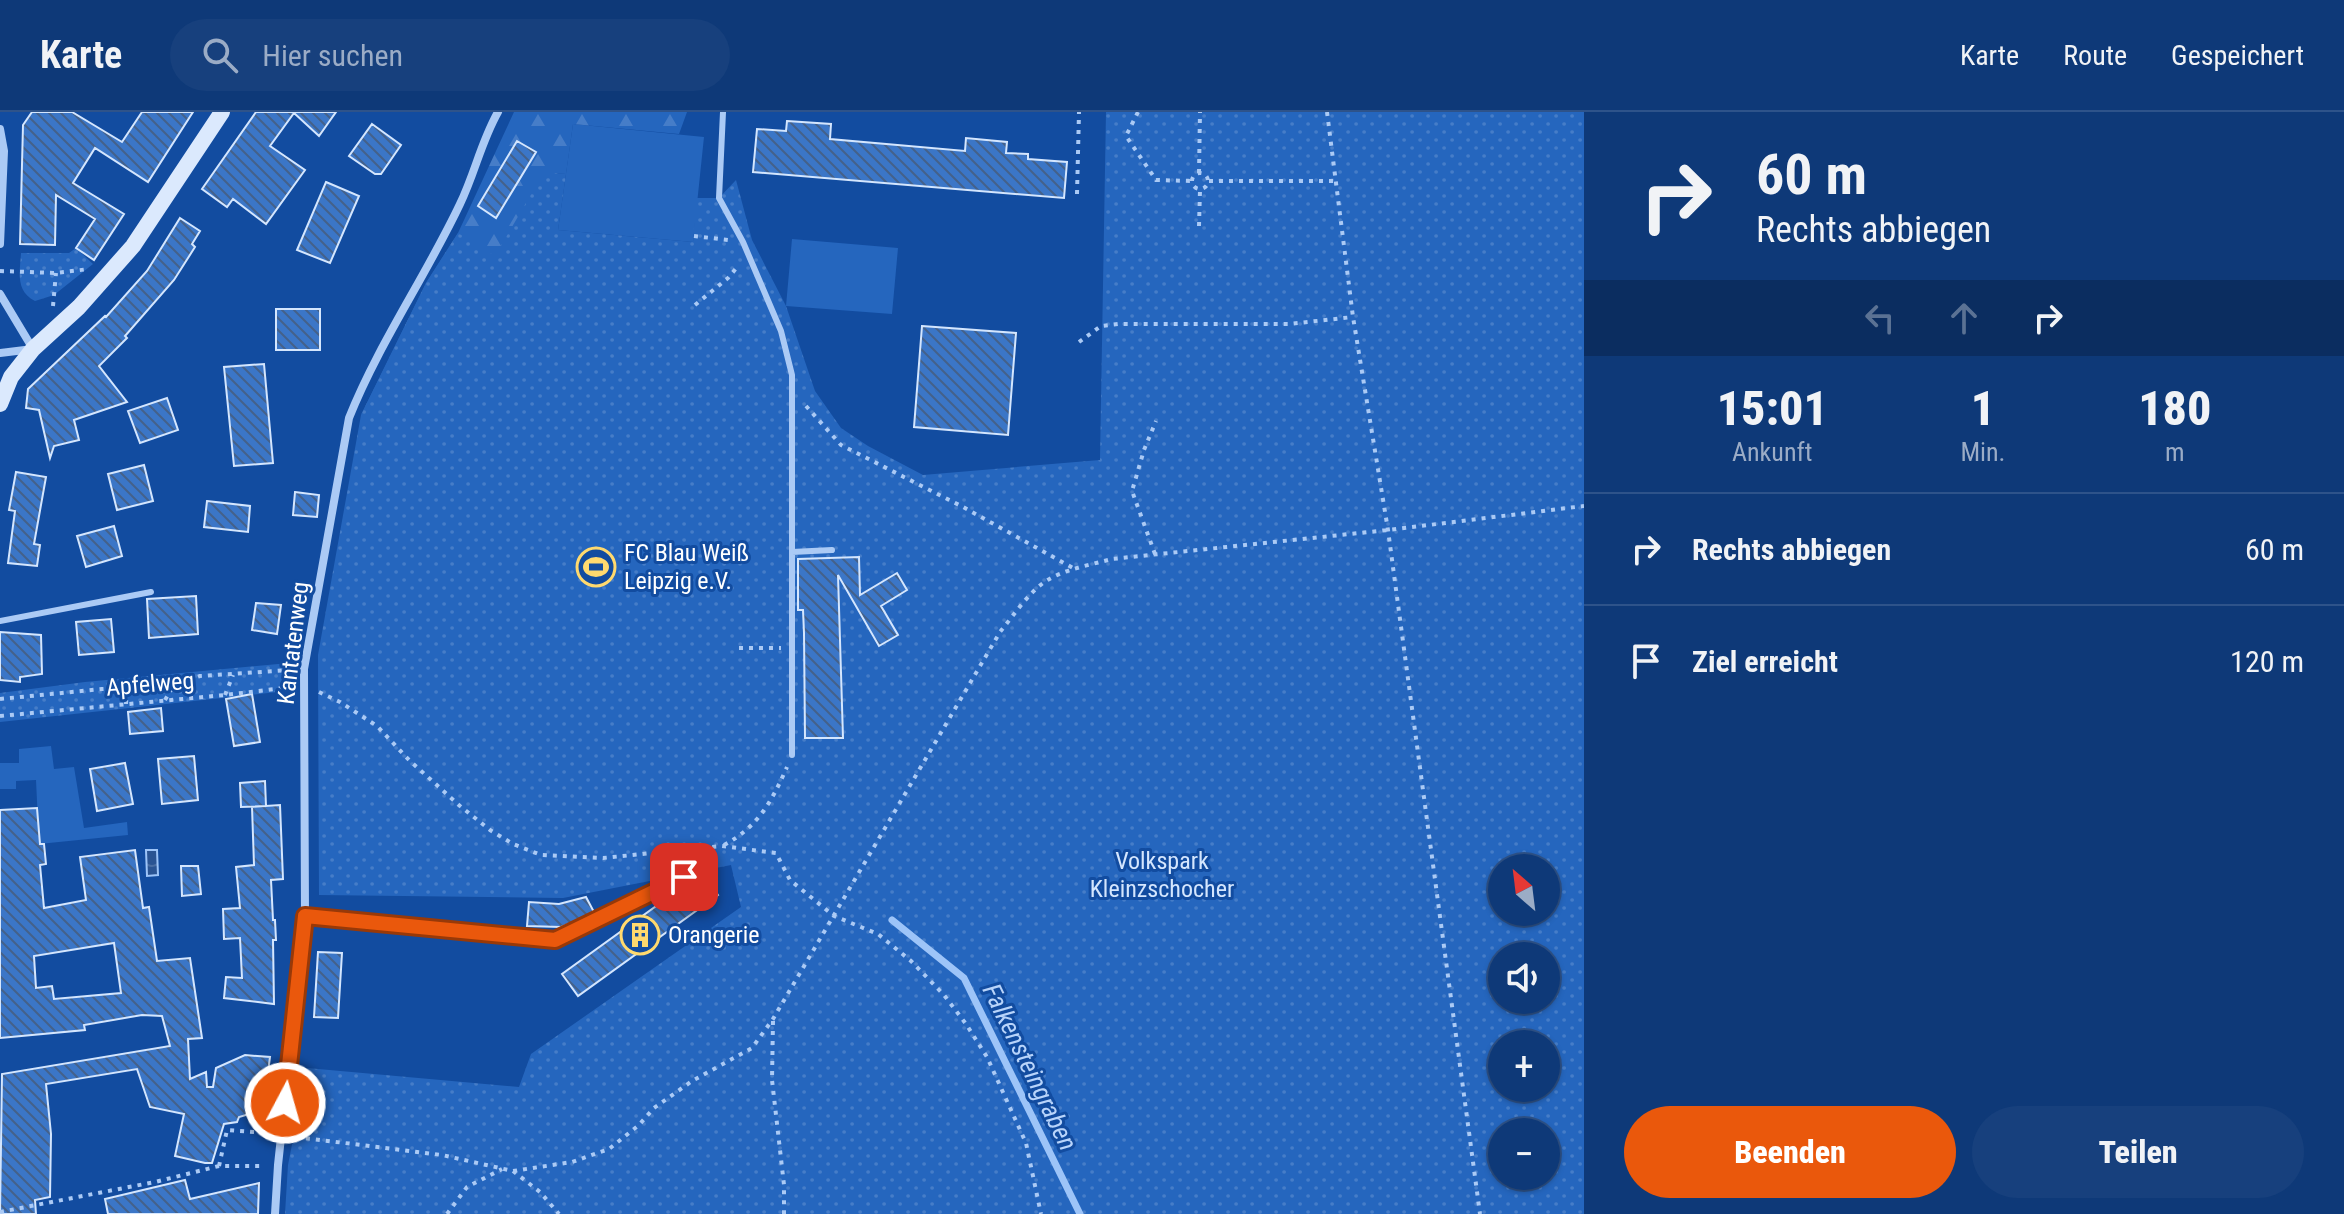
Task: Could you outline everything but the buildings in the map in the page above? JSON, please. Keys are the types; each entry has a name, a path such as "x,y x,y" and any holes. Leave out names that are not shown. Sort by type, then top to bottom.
{"street":[{"path":"0,404 11,377 33,349 79,307 133,246 222,112"},
{"name":"Kantatenweg","path":"275,1214 305,916 304,669 349,418 363,382 461,202 485,136 498,112"},
{"path":"0,129 4,151 0,244"},
{"path":"0,294 33,349"},
{"path":"0,353 33,349"}],"lane":[{"path":"723,112 719,198 743,242 781,331 792,375 792,755"},
{"path":"792,552 832,550"},
{"path":"0,621 151,592"},
{"path":"305,916 555,940 684,877"}],"path":[{"path":"1077,194 1079,112"},
{"path":"1138,112 1126,136 1156,180 1192,181"},
{"path":"1199,173 1200,112"},
{"path":"1327,112 1353,317 1388,530 1480,1214"},
{"path":"1199,173 1192,181 1193,186 1200,190"},
{"path":"1199,173 1207,176 1209,181"},
{"path":"1200,190 1209,181"},
{"path":"1209,181 1335,181"},
{"path":"1199,226 1200,190"},
{"path":"694,236 743,242"},
{"path":"695,305 728,278 748,253"},
{"path":"0,271 56,273 115,266"},
{"path":"1079,342 1101,326 1118,324 1289,324 1353,317"},
{"path":"792,375 806,406 841,445 1075,569"},
{"path":"1155,554 1132,491 1156,421"},
{"path":"513,1171 572,1162 609,1149 639,1125 654,1108 752,1048 773,1019 1000,632 1047,580 1112,559 1584,506"},
{"path":"739,648 792,648"},
{"path":"0,699 174,685 200,676 304,669"},
{"path":"225,695 233,675"},
{"path":"165,701 174,685"},
{"path":"303,685 340,702 377,726 460,806 513,844 541,855 603,858 722,846 776,853 790,880 834,916 878,934 911,961 944,995 966,1024 987,1057 1026,1143 1041,1214"},
{"name":"Apfelweg","path":"0,716 303,685"},
{"path":"126,704 127,688"},
{"path":"722,846 744,835 765,810 792,755"},
{"path":"773,1019 772,1080 784,1185 784,1214"},
{"path":"219,1166 227,1130 442,1155 513,1171 540,1192 559,1214"},
{"path":"0,1212 155,1182 219,1166 278,1165"},
{"path":"447,1214 467,1187 504,1168"}],"green space":[{"path":"514,112 687,112 679,134 573,124 566,174 553,173 546,219 361,415 426,283 458,233"},
{"name":"Volkspark Kleinzschocher","path":"1106,112 1584,112 1584,1214 285,1214 288,1165 307,1068 519,1087 531,1054 741,907 731,865 563,898 319,895 318,655 361,415 426,283 458,233 495,256 544,172 566,174 558,230 693,242 696,198 719,198 736,180 752,240 786,306 815,391 841,428 923,475 1100,460"},
{"path":"573,124 704,137 693,242 558,230"},
{"path":"792,239 898,248 892,314 786,306"},
{"path":"76,248 93,264 54,295 35,301 24,292 20,280 21,253 69,253"},
{"path":"289,663 287,691 0,722 0,693"},
{"path":"51,746 54,769 74,767 84,828 127,822 128,835 39,844 36,780 16,781 16,789 0,789 0,763 19,763 19,749"}],"water":[{"path":"146,850 157,850 158,875 147,876"}],"waterway":[{"name":"Falkensteingraben","path":"892,920 964,978 1080,1214"}],"place":[{"name":"FC Blau Weiß Leipzig e.V.","path":"596,567"},
{"name":"Orangerie","path":"640,935"}],"route":[{"path":"285,1103 305,916 555,940 684,877"}]}
